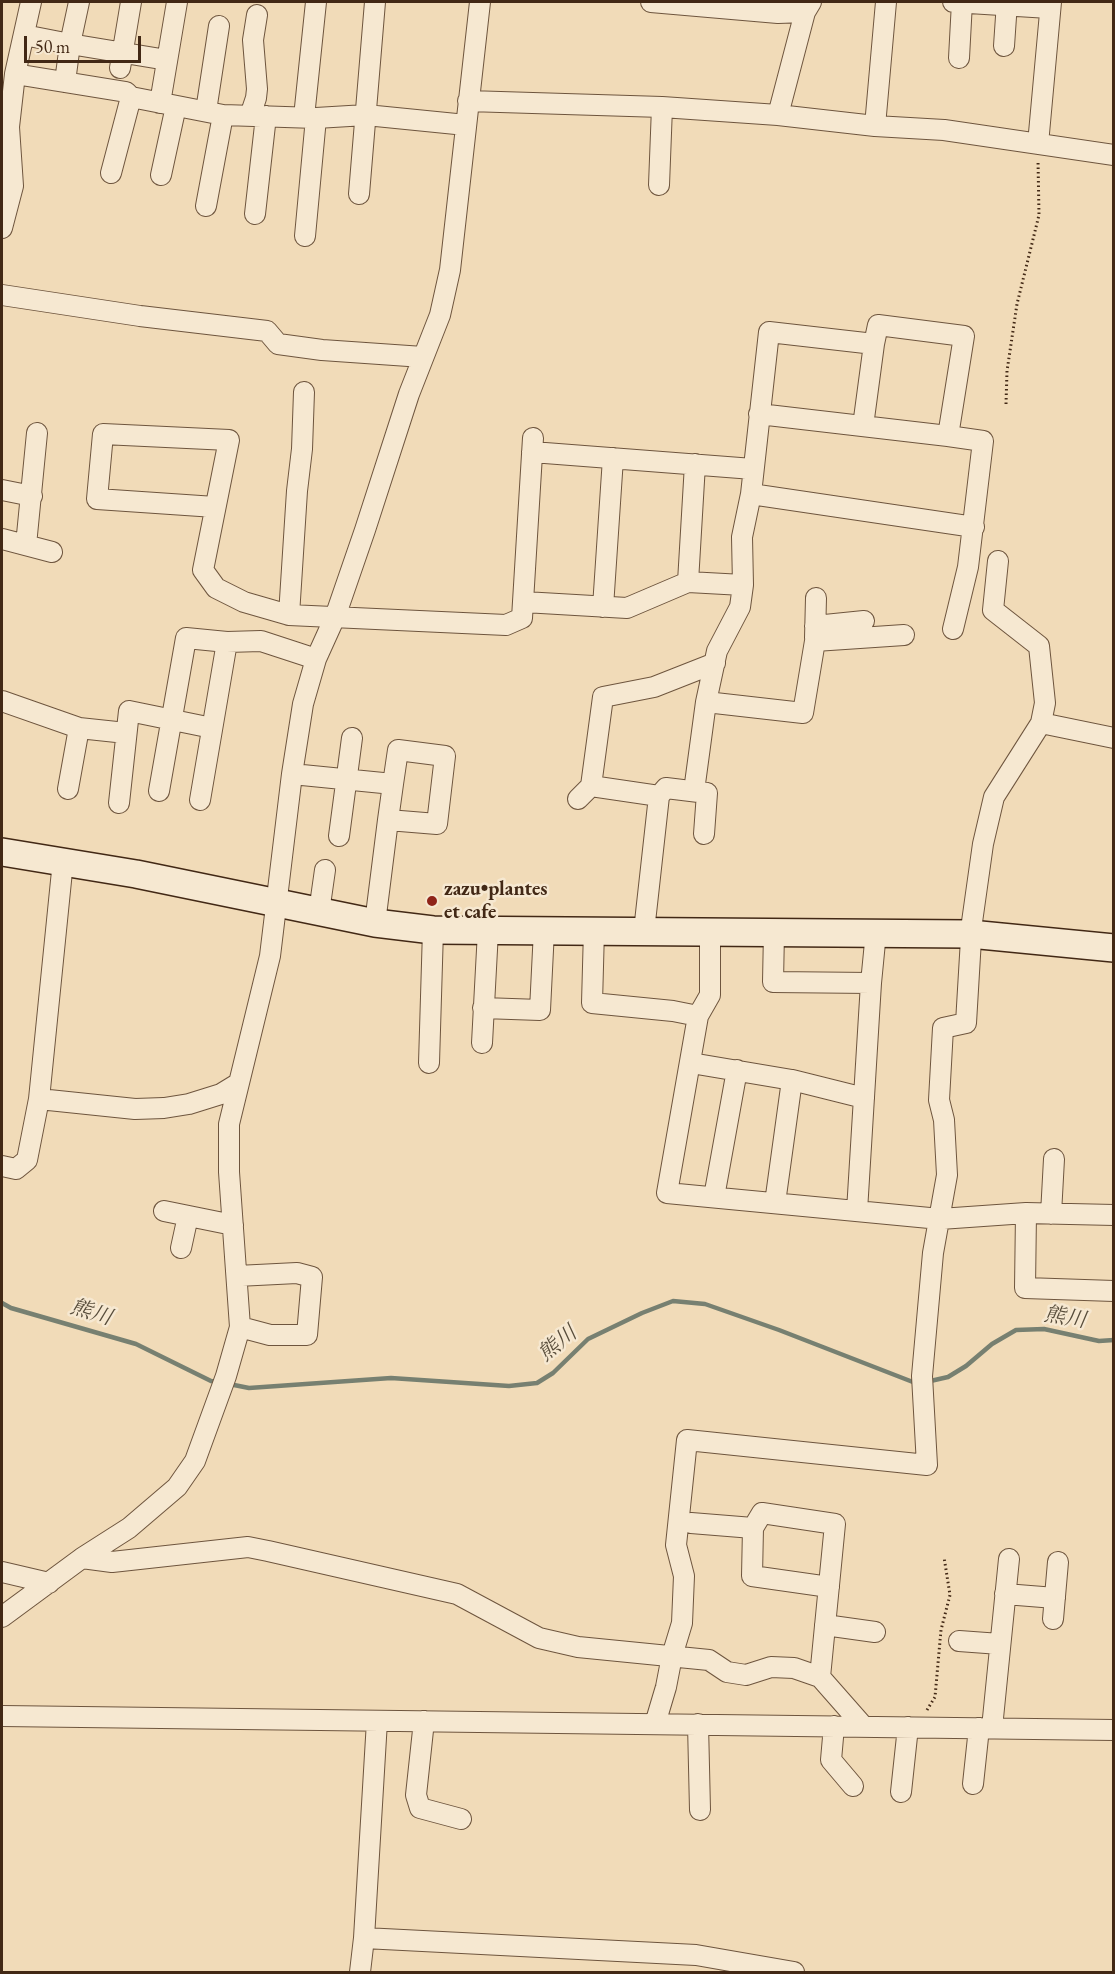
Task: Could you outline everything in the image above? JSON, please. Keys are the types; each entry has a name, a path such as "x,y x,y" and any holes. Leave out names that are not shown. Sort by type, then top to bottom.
{"street":[{"path":"2,228 13,186 9,127 15,74 31,2"},
{"path":"65,82 79,2"},
{"path":"121,60 130,2"},
{"path":"161,175 168,104 167,60 177,2"},
{"path":"305,236 315,2"},
{"path":"358,195 375,2"},
{"path":"2,1617 82,1558 129,1528 177,1487 195,1461 240,1327 229,1172 229,1124 270,956 292,774 303,704 316,659 335,617 366,530 409,394 440,315 450,270 480,2"},
{"path":"651,2 778,13 808,7 778,115"},
{"path":"875,126 886,2"},
{"path":"959,58 963,2 1050,5 1038,144"},
{"path":"1004,46 1007,3"},
{"path":"255,214 258,116 253,40 257,15"},
{"path":"206,206 219,26"},
{"path":"24,35 70,44 121,60 167,60"},
{"path":"15,74 126,92 131,97 214,113 310,118 366,115 466,125"},
{"path":"111,173 131,97"},
{"path":"468,101 662,107 778,115 875,126 944,130 1113,155"},
{"path":"659,185 662,107"},
{"path":"2,295 140,316 267,331 278,344 322,351 423,357"},
{"path":"863,426 878,325 964,336 948,436"},
{"path":"694,792 705,702 717,651 740,607 743,585 742,537 751,494 769,333 874,344"},
{"path":"289,615 304,392"},
{"path":"759,414 983,441 968,567 953,629"},
{"path":"26,545 37,433"},
{"path":"215,507 97,499 104,434 229,440 203,570 216,588 244,602 289,615 506,625 522,618 532,445 613,458 753,469"},
{"path":"603,607 613,458"},
{"path":"688,582 695,464"},
{"path":"2,490 32,496"},
{"path":"751,494 974,527"},
{"path":"2,539 52,552"},
{"path":"654,1724 682,1623 684,1575 676,1545 687,1440 927,1465 921,1383 933,1253 947,1175 944,1120 939,1100 943,1028 966,1023 970,934 983,844 994,797 1041,723 1045,703 1039,646 993,610 998,561"},
{"path":"524,602 627,608 688,582 743,585"},
{"path":"705,702 803,713 815,633 816,598"},
{"path":"815,633 864,621"},
{"path":"815,633 904,634"},
{"path":"159,791 186,638 227,642 261,641 316,659"},
{"path":"200,800 227,642"},
{"path":"659,796 585,793 603,697 654,687 715,663"},
{"path":"2,701 79,728 126,733"},
{"path":"119,803 129,711 212,728"},
{"path":"1041,723 1113,738"},
{"path":"68,789 79,728"},
{"path":"339,837 352,738"},
{"path":"375,923 388,820 398,750 445,756 437,824 388,820"},
{"path":"292,774 393,784"},
{"path":"644,931 659,796 666,788 707,793 704,834"},
{"path":"2,852 63,861 375,923 434,930 970,934 1113,948"},
{"path":"2,1166 16,1169 27,1160 39,1099 63,861"},
{"path":"319,912 326,870"},
{"path":"429,1063 434,930"},
{"path":"483,1008 540,1010 544,930"},
{"path":"594,930 592,1003 673,1011 698,1016"},
{"path":"482,1043 488,931"},
{"path":"710,931 710,995 698,1016 668,1193 940,1219 1026,1213 1113,1215"},
{"path":"774,932 773,982 871,983"},
{"path":"857,1211 876,932"},
{"path":"690,1063 792,1080 864,1098"},
{"path":"714,1197 737,1070"},
{"path":"776,1203 792,1080"},
{"path":"39,1099 135,1109 164,1108 189,1104 220,1094 239,1083"},
{"path":"1051,1214 1054,1159"},
{"path":"164,1211 233,1225"},
{"path":"1026,1213 1025,1288 1113,1291"},
{"path":"181,1248 188,1216"},
{"path":"237,1276 297,1273 312,1277 308,1335 270,1335 240,1327"},
{"path":"819,1677 829,1587 835,1524 762,1513 753,1528 752,1576 829,1587"},
{"path":"691,1523 753,1528"},
{"path":"82,1558 112,1562 248,1547 268,1551 457,1594 539,1638 578,1647 709,1660 727,1672 746,1675 771,1667 794,1668 819,1677 864,1727"},
{"path":"973,1784 1000,1644 1009,1559"},
{"path":"1053,1619 1058,1562"},
{"path":"2,1572 49,1583"},
{"path":"1005,1594 1055,1598"},
{"path":"825,1625 875,1632"},
{"path":"959,1641 1000,1644"},
{"path":"2,1716 1113,1730"},
{"path":"360,1972 377,1720"},
{"path":"424,1721 416,1795 420,1808 461,1819"},
{"path":"698,1724 700,1810"},
{"path":"834,1726 831,1760 853,1786"},
{"path":"901,1792 913,1728"},
{"path":"364,1938 696,1955 795,1972"}],"path":[{"path":"1006,404 1007,371 1017,304 1039,215 1038,144"},
{"path":"913,1728 935,1697 941,1630 950,1595 944,1557"}],"waterway":[{"name":"熊川","path":"229,1384 249,1388 391,1378 509,1386 537,1383 553,1373 588,1339 673,1301 705,1304 918,1384"},
{"name":"熊川","path":"2,1303 11,1308 136,1344 211,1381 218,1382"},
{"name":"熊川","path":"926,1382 948,1377 966,1366 992,1344 1016,1330 1044,1329 1099,1341 1114,1340"}],"place":[{"name":"zazu•plantes et cafe","path":"432,901"}]}
